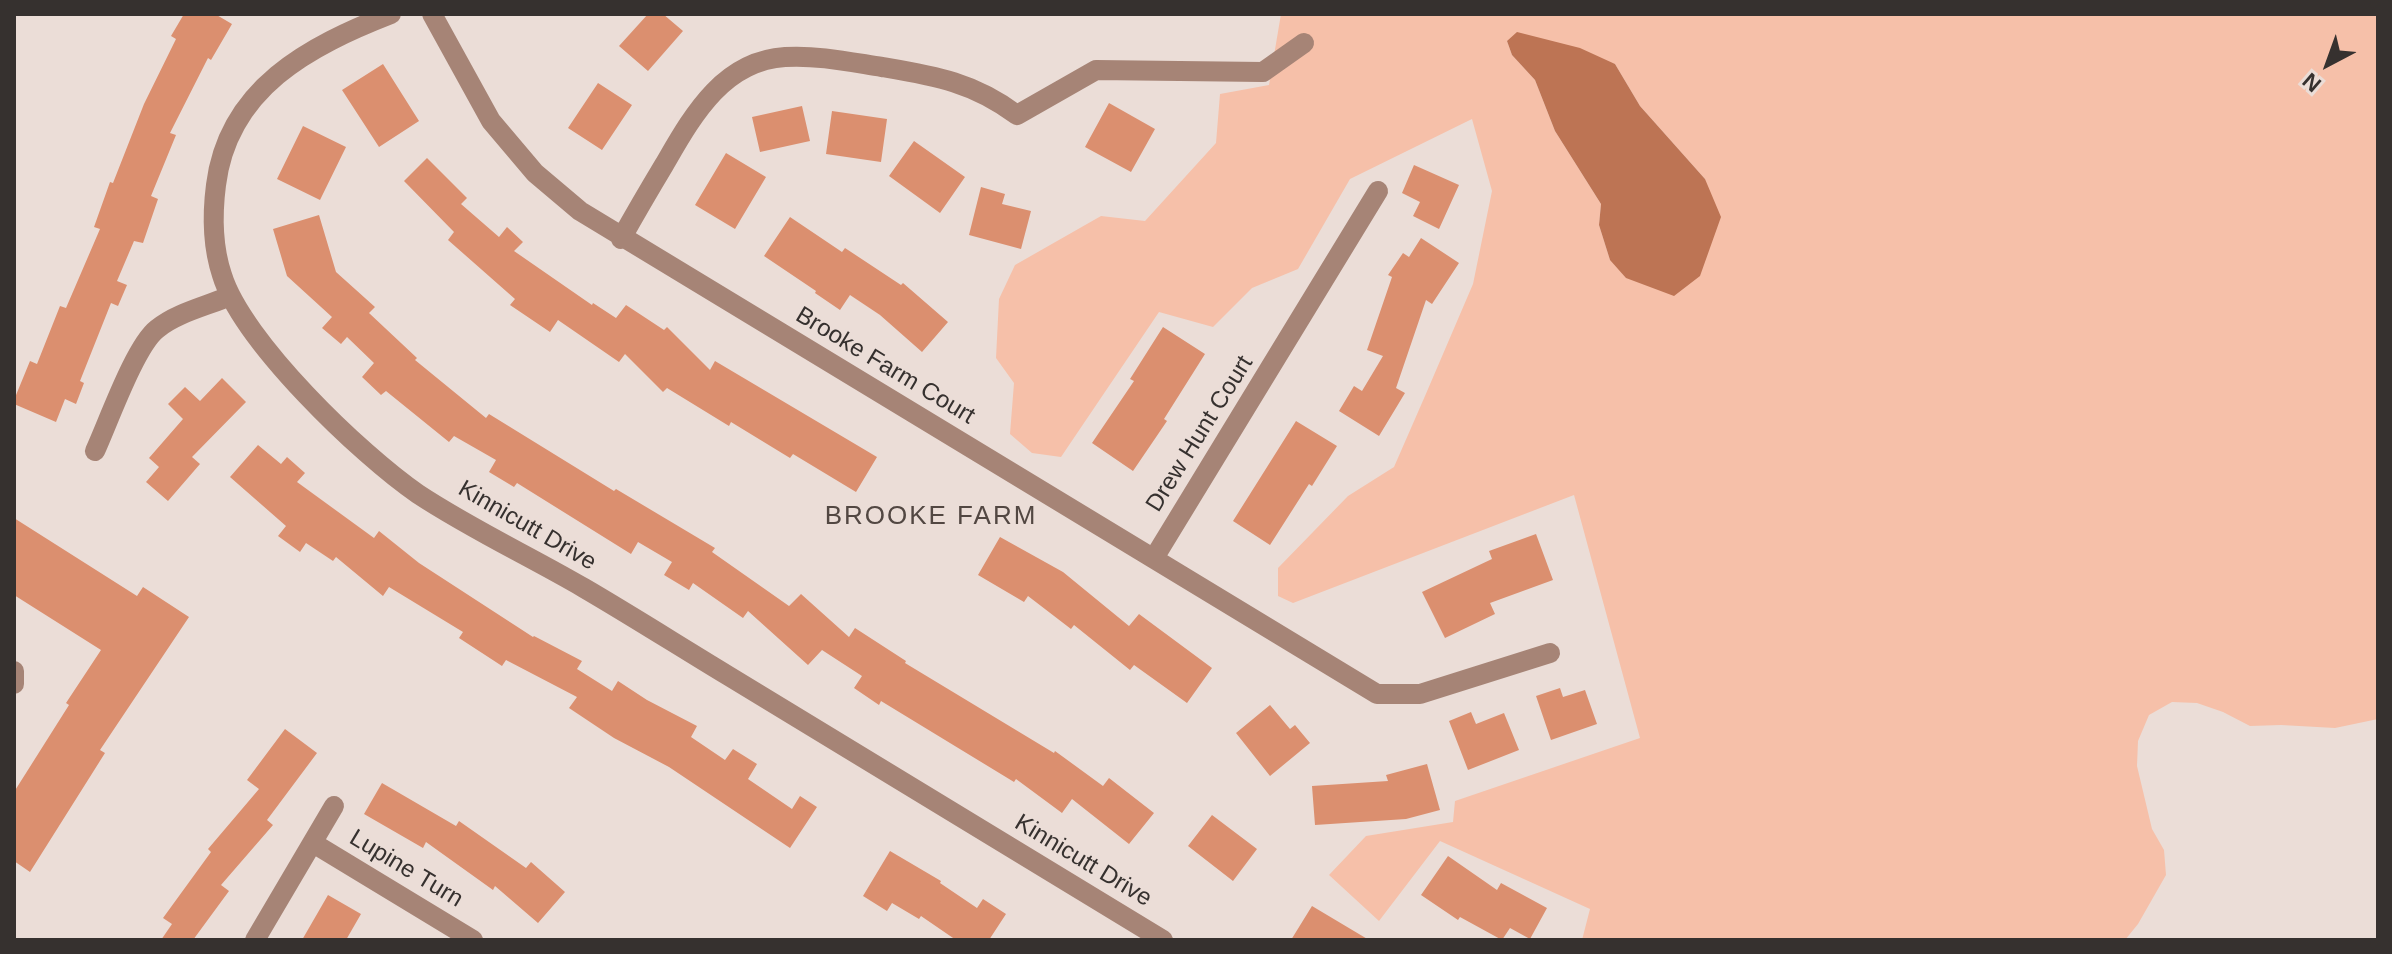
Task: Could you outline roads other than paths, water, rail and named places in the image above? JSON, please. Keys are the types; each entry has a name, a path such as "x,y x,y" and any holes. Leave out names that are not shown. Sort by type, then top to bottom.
{"street":[{"name":"Kinnicutt Drive","path":"391,14 355,28 286,66 262,88 242,114 227,143 217,174 213,237 230,296 242,318 272,355 323,411 418,493 587,589 1163,940"},
{"name":"Brooke Farm Court","path":"432,14 491,121 535,173 580,211 621,239 1377,694 1420,694 1550,653"},
{"path":"621,239 695,110 714,90 736,74 761,62 783,57 828,58 944,77 974,88 1017,115 1096,70 1263,72 1304,43"},
{"name":"Drew Hunt Court","path":"1154,558 1378,191"},
{"path":"95,451 134,363 152,333 171,321 230,296"},
{"path":"14,671 14,684"},
{"name":"Lupine Turn","path":"255,940 334,806"},
{"name":"Lupine Turn","path":"313,843 473,940"}],"district":[{"name":"BROOKE FARM","path":"931,517"}]}
